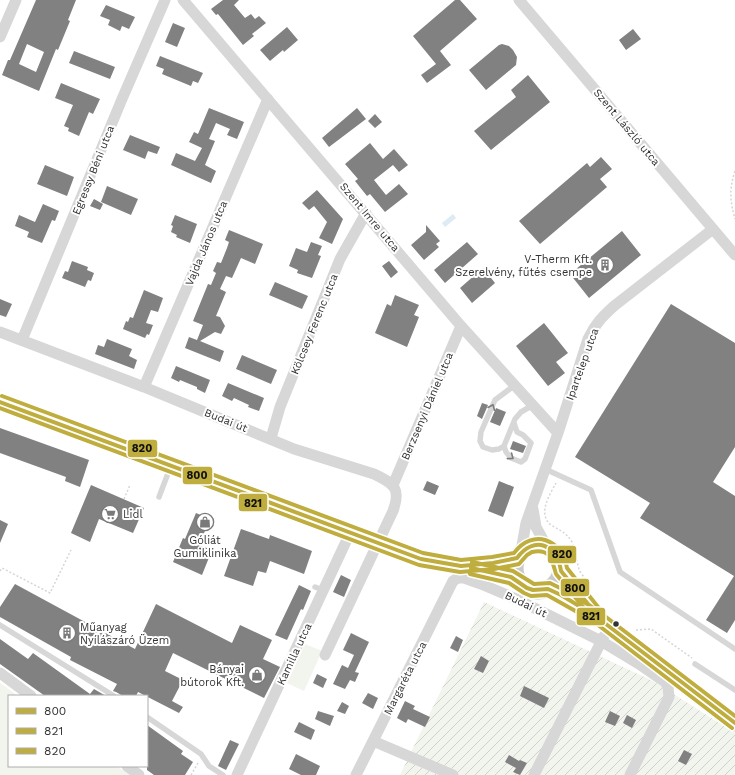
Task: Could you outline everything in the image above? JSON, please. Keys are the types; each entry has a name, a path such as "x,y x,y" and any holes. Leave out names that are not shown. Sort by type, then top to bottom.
{"main road":[{"path":"0,402 421,559 499,574 518,580"},
{"path":"462,566 493,563 519,555 531,546 547,546 557,554 561,565 559,578 548,589 540,591 532,590 524,586 518,580 515,572 519,555"},
{"path":"561,570 604,630"},
{"path":"548,589 568,599 604,630"},
{"name":"Budai út","path":"604,630 735,723"}],"street":[{"path":"0,37 16,0"},
{"name":"Egressy Béni utca","path":"22,340 122,99 165,0"},
{"name":"Szent Imre utca","path":"183,0 366,212 461,326 558,433"},
{"name":"Szent László utca","path":"519,0 735,255"},
{"name":"Vajda János utca","path":"144,387 268,99"},
{"name":"Kölcsey Ferenc utca","path":"271,438 280,407 340,259 366,212"},
{"name":"Ipartelep utca","path":"519,555 526,523 593,327 600,318 614,306 713,229"},
{"name":"Berzsenyi Dániel utca","path":"394,485 461,326"},
{"name":"Budai út","path":"0,332 144,387 316,456 374,474 394,485"},
{"path":"324,655 395,505 397,497 394,485"},
{"path":"534,501 533,510 536,528 547,546"},
{"name":"Kamilla utca","path":"237,775 319,589 350,533"},
{"name":"Budai út","path":"453,581 458,578 464,578 514,598 604,630 638,664 664,682 668,688 669,697 630,775"},
{"name":"Margaréta utca","path":"356,775 453,581"},
{"path":"534,775 604,630"},
{"path":"0,673 30,695"},
{"path":"373,741 453,775"},
{"path":"128,767 139,775"}],"lane":[{"path":"515,385 495,400 481,432 480,441 483,447 492,450 499,449 504,446 514,423 521,412 533,405"},
{"path":"504,446 506,452 511,458 520,462 525,459 531,443 523,435 517,432 514,423"},
{"path":"159,497 171,466"},
{"path":"545,469 591,490 620,572 735,649"},
{"path":"0,625 112,695"},
{"path":"695,664 735,690"},
{"path":"148,718 201,754 209,766 223,775"}],"path":[{"path":"735,171 731,184 731,204 735,219"},
{"path":"560,476 546,504 546,517 550,524 564,533 572,542 576,550 579,569 585,579"},
{"path":"124,499 130,485"},
{"path":"0,571 2,568 50,593 71,550"},
{"path":"638,630 651,629 692,657 695,664"},
{"path":"191,775 203,757"}],"shaded area":[{"path":"453,214 456,218 445,227 442,223"},
{"path":"484,602 653,681 735,733 735,775 400,775"},
{"path":"305,644 322,651 304,691 287,683"},
{"path":"0,683 17,695 8,695 8,767 118,767 130,775 0,775"}],"building":[{"path":"36,0 76,0 68,20 70,21 58,50 56,49 39,91 2,75 8,60 10,60","holes":["27,44 44,52 36,72 19,64"]},
{"path":"223,0 239,0 234,5 245,18 251,14 255,19 259,16 266,23 252,34 254,36 243,45 218,14 216,15 211,9"},
{"path":"455,0 460,0 477,19 440,51 451,65 427,83 421,75 436,64 413,36"},
{"path":"106,5 135,17 129,29 122,26 120,31 108,25 110,20 100,16"},
{"path":"173,23 185,28 177,47 165,42"},
{"path":"287,27 298,40 270,61 260,50"},
{"path":"633,29 641,39 626,50 619,40"},
{"path":"502,44 509,46 513,50 517,57 516,65 486,90 469,70"},
{"path":"74,51 115,67 110,79 69,63"},
{"path":"160,56 203,73 198,83 193,81 191,86 162,74 164,69 156,66"},
{"path":"528,75 550,102 491,150 474,131 516,97 511,90"},
{"path":"61,83 100,99 93,114 89,112 79,136 68,131 69,128 64,126 73,105 55,98"},
{"path":"209,108 244,122 237,139 227,135 230,129 216,123 209,139 215,141 205,165 216,171 211,183 171,165 176,153 195,161 202,148 189,142 194,132 198,134"},
{"path":"357,108 366,119 329,147 322,138"},
{"path":"375,114 382,122 375,128 368,121"},
{"path":"130,135 160,147 157,154 148,151 145,159 123,150"},
{"path":"370,143 383,159 394,149 408,165 399,172 393,165 374,180 386,195 399,184 408,194 385,212 370,194 367,196 355,181 358,179 345,164"},
{"path":"601,157 612,169 600,179 607,187 540,244 519,221 587,163 590,167"},
{"path":"45,165 74,177 67,196 37,184"},
{"path":"107,186 138,199 131,215 101,202"},
{"path":"317,190 343,219 332,244 319,238 327,222 314,206 309,210 302,203"},
{"path":"94,199 103,204 100,210 90,206"},
{"path":"43,204 59,211 55,221 52,220 42,243 27,237 29,232 15,226 19,215 35,222"},
{"path":"175,215 197,224 190,243 176,237 177,235 171,232 173,226 171,225"},
{"path":"426,225 440,241 436,244 439,247 424,260 411,245 426,232"},
{"path":"229,230 263,244 255,264 241,258 232,278 226,276 220,289 226,292 216,316 220,317 225,326 221,334 215,332 200,341 224,351 220,362 185,348 189,337 197,340 203,325 193,321 208,284 211,285 216,273 213,271 217,262 221,263 227,248 229,242 225,240"},
{"name":"V-Therm Kft. Szerelvény, fűtés csempe","path":"622,231 641,255 589,298 570,274"},
{"path":"311,242 322,246 318,255 321,256 312,278 297,273 298,270 289,266 296,248 307,252"},
{"path":"467,242 478,254 445,283 434,270"},
{"path":"72,261 88,267 87,270 94,273 91,281 88,280 85,287 62,278 65,271 68,272"},
{"path":"389,261 398,272 391,278 382,266"},
{"path":"483,268 495,283 472,303 460,288"},
{"path":"275,282 308,296 302,309 269,295"},
{"path":"144,290 163,298 158,312 151,310 146,323 153,325 149,335 147,334 145,338 123,329 126,321 128,322 130,317 133,318"},
{"path":"395,295 419,305 414,315 419,317 407,347 375,333 387,304 391,306"},
{"path":"0,299 12,304 6,317 0,315"},
{"path":"671,304 735,343 735,447 713,482 735,496 735,620 727,633 706,620 734,576 640,518 650,503 575,457"},
{"path":"544,323 568,353 556,362 565,373 548,386 516,346"},
{"path":"107,339 132,349 129,356 137,360 134,369 95,354 98,345 104,347"},
{"path":"242,355 277,370 271,384 236,369"},
{"path":"176,366 210,380 205,393 197,389 197,387 171,378"},
{"path":"228,383 264,398 259,411 248,407 249,405 234,398 232,401 222,396"},
{"path":"482,403 488,405 482,419 477,416"},
{"path":"496,408 506,412 500,426 490,422"},
{"path":"0,428 89,460 80,487 65,481 66,477 0,453"},
{"path":"513,441 526,446 523,453 510,449"},
{"path":"427,481 439,486 435,495 423,490"},
{"path":"499,481 514,487 503,517 488,511"},
{"name":"Lidl","path":"91,485 144,508 133,533 99,519 90,542 71,533"},
{"path":"196,513 210,519 199,545 212,550 202,575 173,562"},
{"path":"0,520 8,524 0,543"},
{"path":"241,529 269,539 270,535 312,551 304,574 270,561 266,573 258,571 253,586 224,576"},
{"path":"341,575 351,580 344,597 333,592"},
{"path":"15,584 135,649 156,604 232,643 240,625 272,640 263,659 280,667 264,698 173,653 165,671 183,680 172,701 183,707 179,713 148,697 148,695 138,692 136,695 121,695 113,691 117,684 70,660 71,657 0,617 0,607"},
{"path":"299,585 311,591 287,640 275,635"},
{"path":"351,633 369,642 355,672 359,673 355,682 350,680 345,689 333,684 342,665 348,668 354,655 343,650"},
{"path":"456,636 463,640 458,652 450,648"},
{"path":"0,639 28,659 33,653 90,694 94,689 104,695 44,695 0,664"},
{"path":"481,656 489,661 483,673 474,669"},
{"path":"317,674 327,679 323,688 313,683"},
{"path":"524,686 549,698 544,708 520,696"},
{"path":"368,693 378,698 373,709 362,703"},
{"path":"405,701 415,706 413,709 430,717 425,727 408,719 406,723 397,718"},
{"path":"342,702 349,706 345,714 337,711"},
{"path":"318,711 334,716 330,726 315,719"},
{"path":"610,711 620,716 615,726 605,722"},
{"path":"627,715 636,720 632,728 623,723"},
{"path":"299,722 315,730 311,740 294,732"},
{"path":"148,726 183,751 181,754 193,762 185,775 154,775 147,770"},
{"path":"230,740 239,744 226,770 218,766"},
{"path":"684,750 692,754 686,765 678,761"},
{"path":"296,754 320,766 316,775 301,775 289,769"},
{"path":"509,755 519,761 520,760 527,763 520,775 513,772 516,768 505,762"}],"transit line":[{"name":"820","path":"2,396 423,553 461,560 492,557 514,553 522,545 530,541 538,539 546,540 559,550 564,558 567,568 606,617 735,716"},
{"name":"800","path":"0,402 421,559 461,566 493,563 517,558 530,547 537,545 544,546 555,554 561,571 602,621 735,723"},
{"name":"821","path":"0,408 419,565 460,572 494,569 519,564 532,552 543,552 552,560 556,574 598,625 732,728"},
{"name":"820","path":"472,562 513,571 534,584 550,583 592,607"},
{"name":"800","path":"471,568 511,577 527,588 533,590 548,589 589,612"},
{"name":"821","path":"470,574 509,583 531,596 547,595 586,617"}],"place":[{"name":"V-Therm Kft. Szerelvény, fűtés csempe","path":"605,265"},
{"name":"Lidl","path":"110,514"},
{"name":"Góliát Gumiklinika","path":"205,522"},
{"name":"Műanyag Nyílászáró Üzem","path":"67,633"},
{"name":"Bányai bútorok Kft.","path":"257,675"}]}
